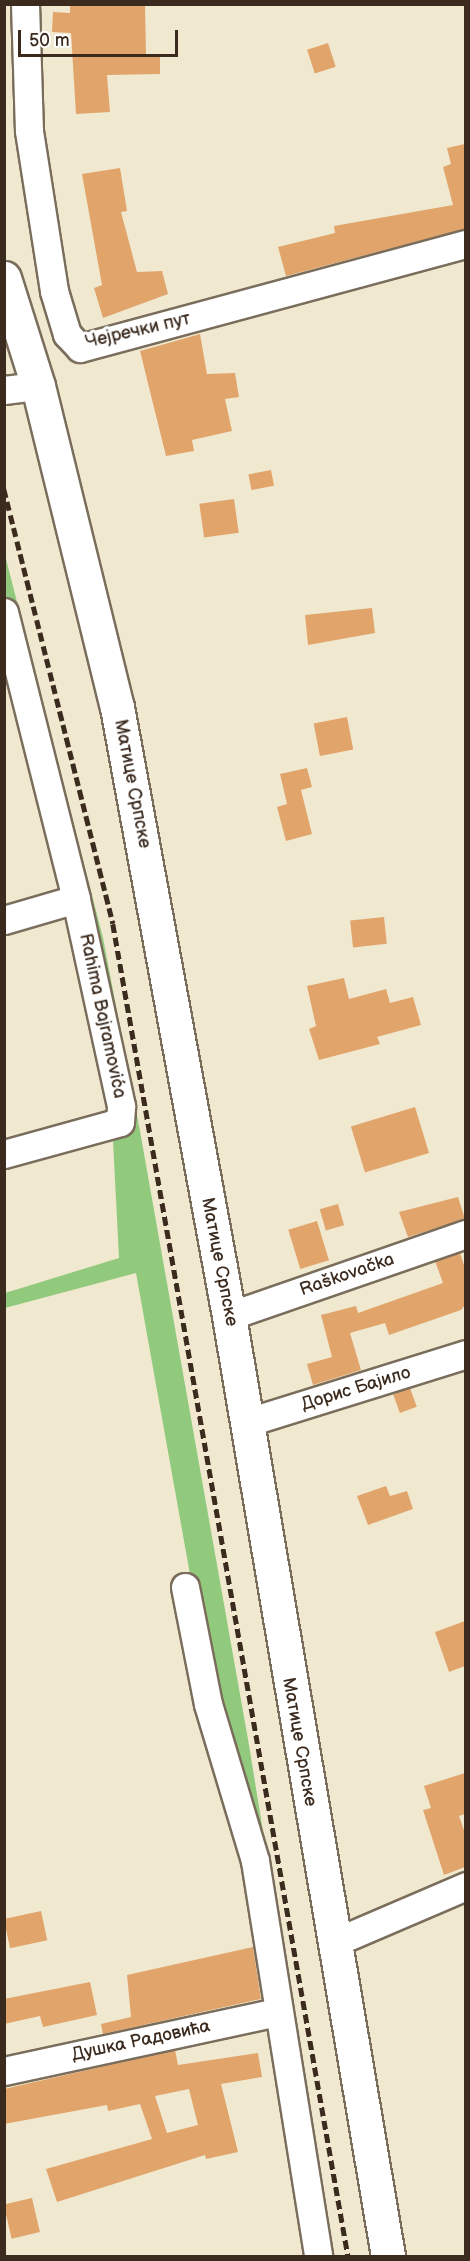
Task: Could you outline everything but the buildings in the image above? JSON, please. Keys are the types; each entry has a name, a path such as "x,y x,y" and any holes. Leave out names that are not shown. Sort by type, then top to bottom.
{"main road":[{"name":"Матице Српске","path":"4,278 38,386 117,707 230,1316 245,1423 388,2256"}],"street":[{"name":"Чејречки пут","path":"25,4 29,131 54,291 67,334 81,348 465,244"},
{"path":"4,390 38,386"},
{"name":"Rahima Bajramovića","path":"4,612 76,899 121,1107 120,1122 4,1154"},
{"path":"4,920 76,899"},
{"name":"Raškovačka","path":"230,1316 465,1234"},
{"name":"Дорис Бајило","path":"245,1423 465,1354"},
{"path":"185,1587 208,1704 255,1861 277,2012 318,2256"},
{"path":"333,1943 465,1886"},
{"name":"Душка Радовића","path":"4,2071 277,2012"}],"green space":[{"path":"4,551 103,938 140,1131 249,1745 332,2256 324,2256 217,1725 136,1273 5,1308 5,1293 119,1258 112,1121 5,610"}],"railway":[{"path":"4,489 113,924 348,2256"}]}
